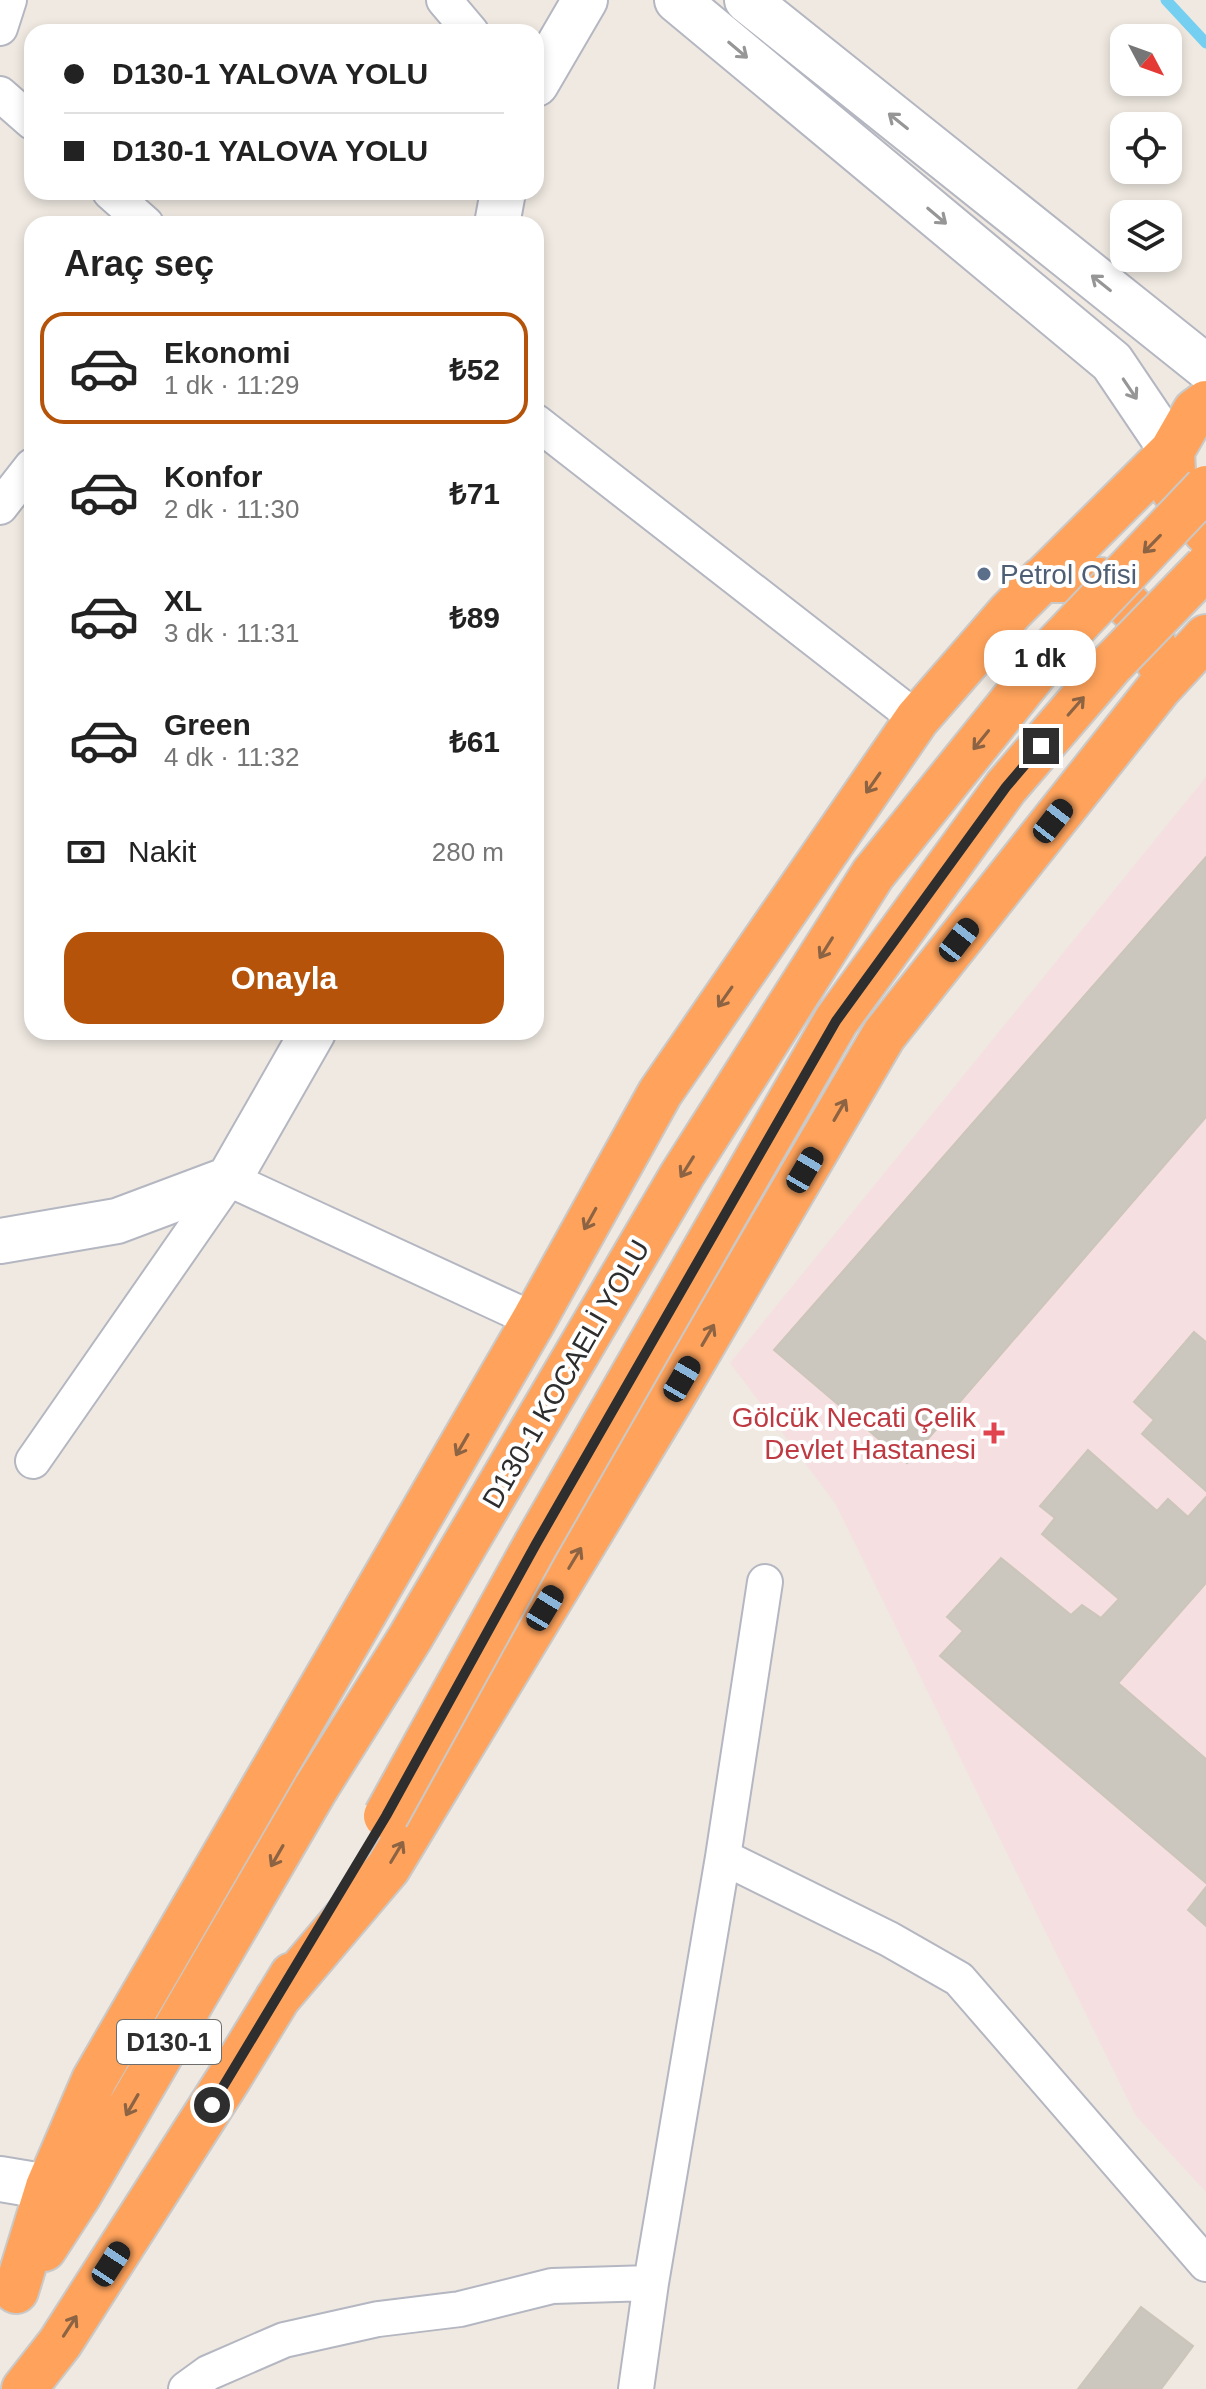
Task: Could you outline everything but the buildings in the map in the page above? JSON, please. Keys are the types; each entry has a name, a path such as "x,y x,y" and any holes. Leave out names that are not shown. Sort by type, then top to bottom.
{"highway":[{"path":"8,2302 48,2187 94,2080 534,1320 660,1093 917,719 1010,612 1172,451 1195,411 1206,403"},
{"path":"1172,451 1174,491 1206,532"},
{"name":"D130-1 KOCAELİ YOLU","path":"8,2302 79,2195 316,1788 410,1638 682,1175 873,874 1058,644 1206,488"},
{"name":"D130-1","path":"24,2389 68,2330 277,1999 386,1816 536,1544 836,1021 1006,787 1111,665 1206,567"},
{"path":"1041,580 1100,580 1143,617 1160,666 1150,699"},
{"path":"277,1999 388,1868 671,1399 884,1035 1150,699 1206,637"}],"street":[{"path":"0,28 9,0"},
{"path":"444,0 464,24"},
{"path":"544,70 585,0"},
{"path":"677,0 1112,362 1172,451"},
{"path":"747,0 1206,367"},
{"path":"0,94 24,115"},
{"path":"119,200 137,216"},
{"path":"544,428 917,719"},
{"path":"0,507 24,476"},
{"path":"33,1461 229,1179 308,1040"},
{"path":"0,1241 117,1221 229,1179 534,1320"},
{"path":"636,2389 765,1582"},
{"path":"723,1857 889,1939 959,1979 1206,2264"},
{"path":"0,2179 48,2187"},
{"path":"186,2389 208,2373 284,2340 378,2319 460,2309 552,2286 651,2283"}],"shaded area":[{"name":"Gölcük Necati Çelik Devlet Hastanesi","path":"1206,777 1206,2192 1136,2116 835,1503 730,1363"}],"waterway":[{"path":"1166,0 1206,43"}],"place":[{"name":"Petrol Ofisi","path":"984,574"},
{"name":"Gölcük Necati Çelik Devlet Hastanesi","path":"994,1433"}],"route":[{"path":"212,2105 386,1816 536,1544 836,1021 1006,787 1041,746"}]}
